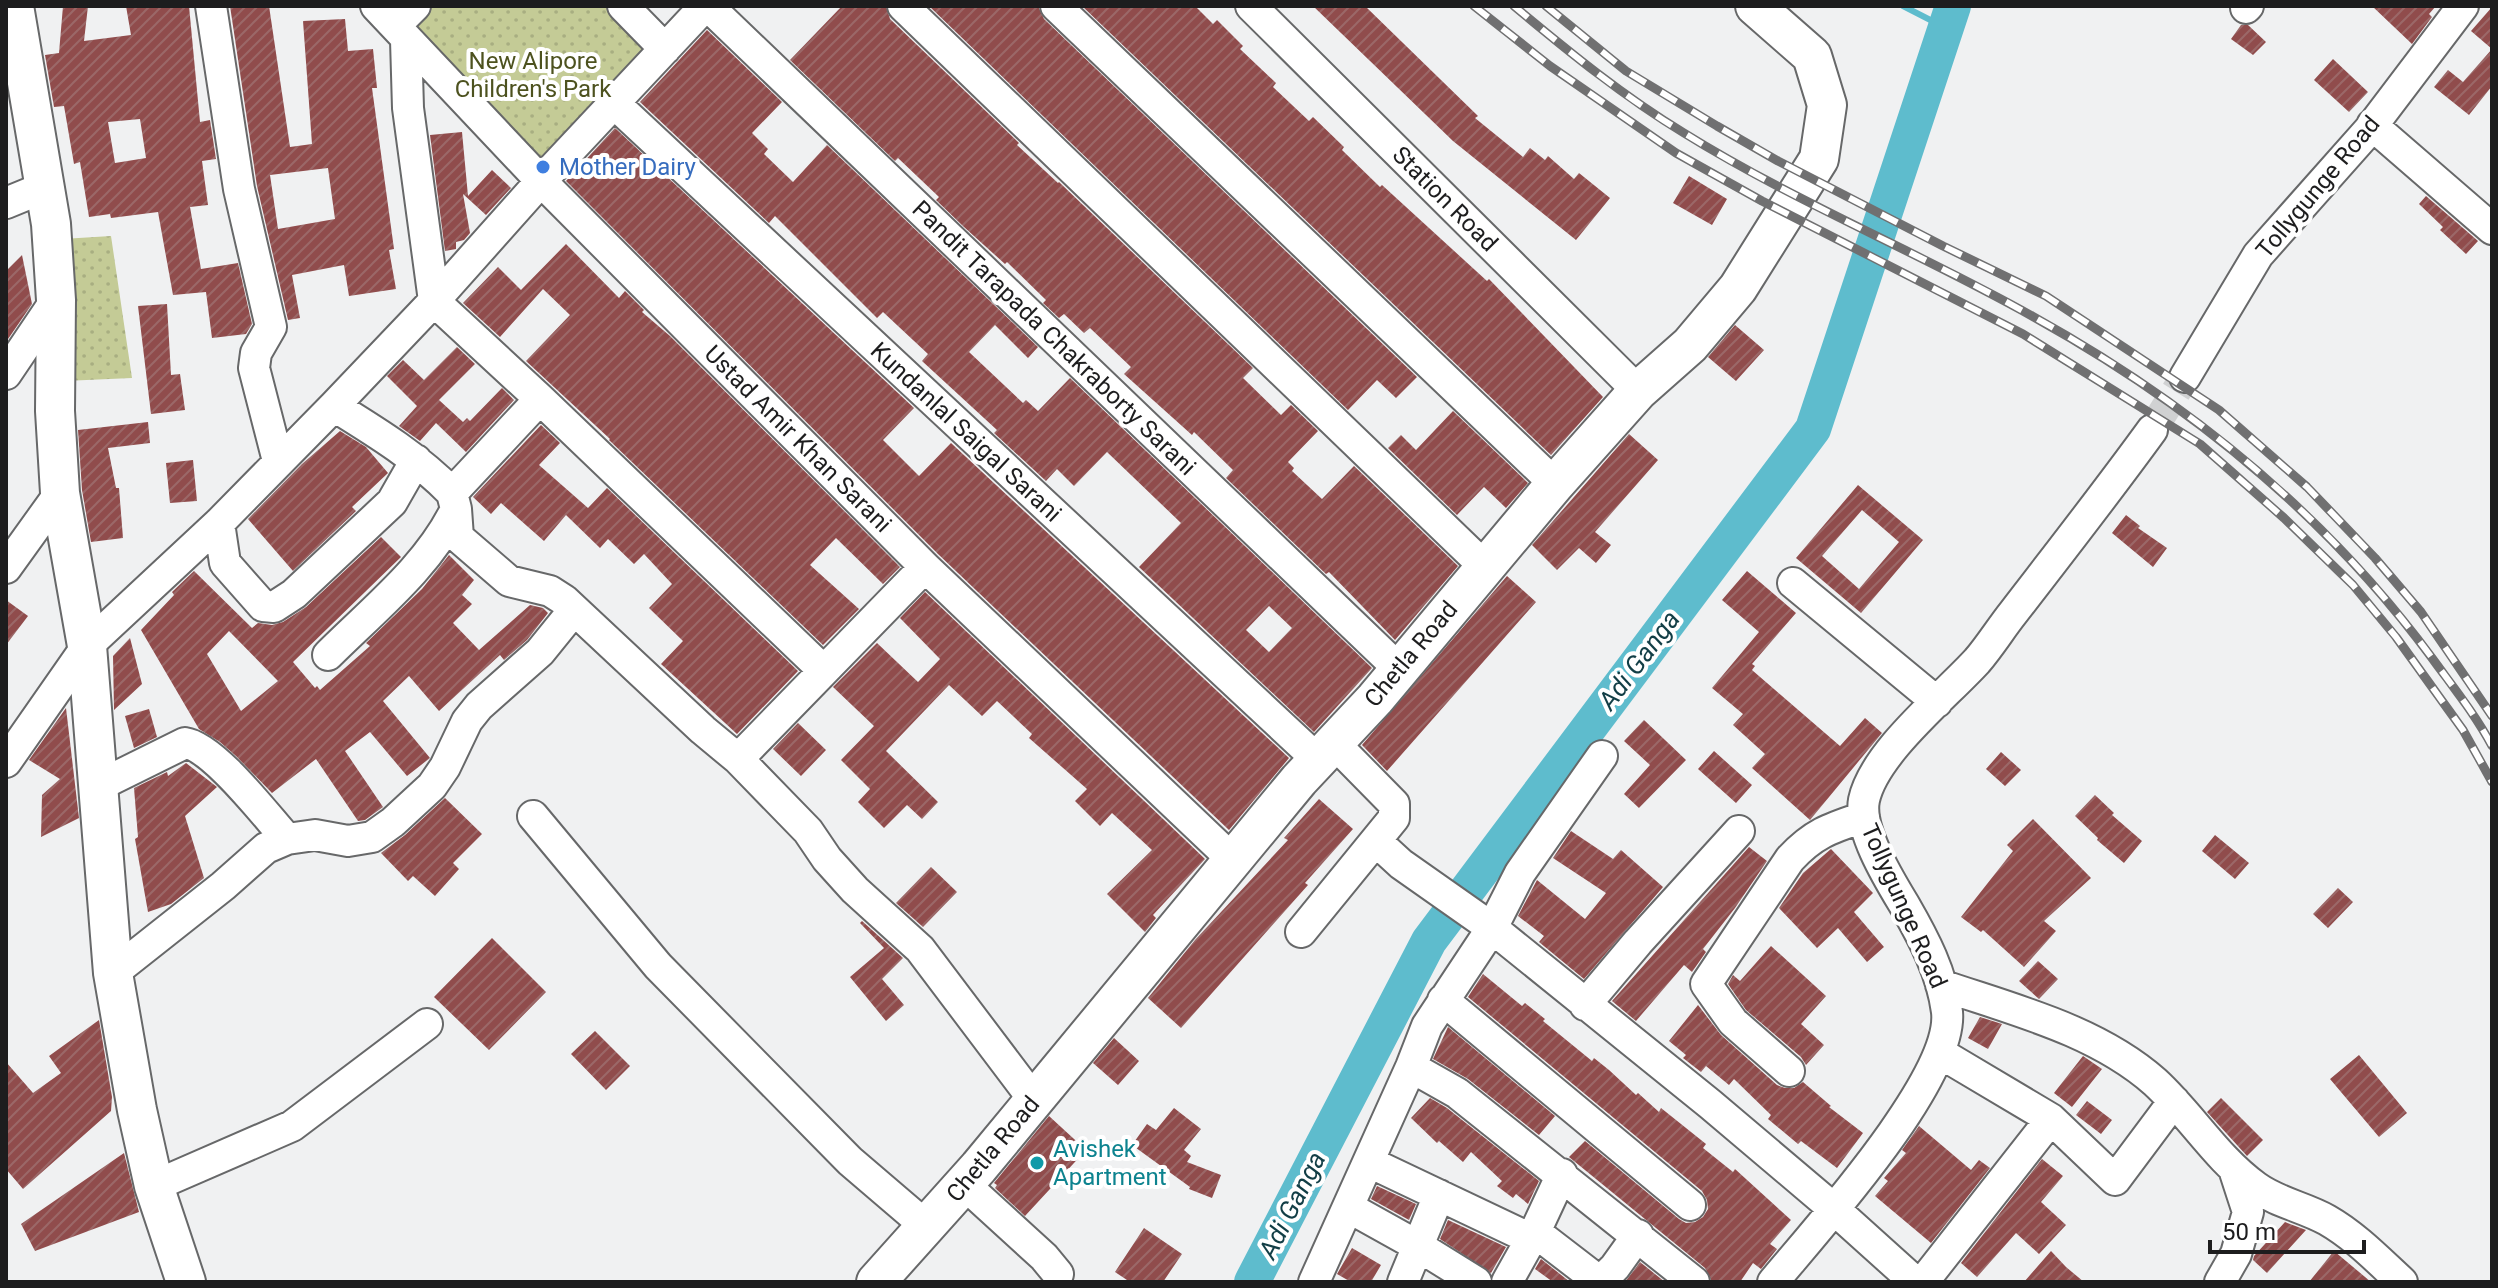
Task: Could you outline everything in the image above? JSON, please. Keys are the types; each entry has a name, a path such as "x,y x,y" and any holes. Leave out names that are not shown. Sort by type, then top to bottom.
{"main road":[{"path":"14,6 51,224 56,300 55,411 60,493 87,646 113,973 154,1186 186,1282"},
{"name":"Chetla Road","path":"876,1282 964,1184 1233,860 1400,670 1555,484 1638,391 1690,345 1738,288 1819,159 1827,105 1812,56 1755,6"}],"street":[{"path":"211,6 239,189 271,327 259,346 254,368 278,461"},
{"path":"623,6 665,49"},
{"path":"6,762 87,646 219,523 334,406 706,6"},
{"name":"Pandit Tarapada Chakraborty Sarani","path":"706,6 1400,670"},
{"path":"903,6 1485,567"},
{"path":"1056,6 1555,484"},
{"name":"Station Road","path":"1251,6 1638,391"},
{"name":"Tollygunge Road","path":"2185,377 2258,255 2372,125 2463,6"},
{"path":"398,20 434,301 823,670"},
{"name":"Ustad Amir Khan Sarani","path":"398,20 541,181 925,567 1233,860"},
{"name":"Kundanlal Saigal Sarani","path":"614,103 1326,752 1394,804 1394,818 1377,842"},
{"path":"2372,125 2492,229"},
{"path":"6,203 45,187"},
{"path":"6,374 56,300"},
{"path":"328,655 428,555 444,533 454,501 540,399"},
{"path":"334,406 416,460 454,501 458,537 509,581 550,591 564,600 738,759 808,831 827,859 855,890 920,949 1034,1100"},
{"name":"Tollygunge Road","path":"1773,1282 1891,1136 1940,1053 1946,1031 1947,1013 1938,974 1918,929 1883,869 1864,817 1864,801 1873,777 1887,756 1978,659 2056,561 2152,430"},
{"path":"219,523 225,563 263,606 274,607 294,594 392,502 416,460"},
{"path":"6,568 60,493"},
{"path":"738,759 925,567"},
{"path":"1793,583 1937,702"},
{"path":"113,973 266,848 287,839 315,835 348,841 372,837 393,822 432,786 445,767 467,721 479,706 540,652 574,610"},
{"path":"98,786 185,743 194,744 218,762 287,839"},
{"path":"1314,1282 1427,1026 1520,873 1602,756"},
{"path":"533,816 658,966 850,1161 926,1226"},
{"path":"1789,1071 1733,1022 1706,984 1790,859 1807,841 1825,830 1864,817"},
{"path":"1585,1005 1739,831"},
{"path":"1301,932 1377,842 1401,864 1488,926 1710,1104 1915,1282"},
{"path":"1941,985 2079,1034 2134,1066 2174,1101 2234,1169 2257,1188 2279,1201 2324,1218 2344,1231 2402,1282"},
{"path":"1443,1000 1690,1205"},
{"path":"154,1186 292,1126 427,1024"},
{"path":"1940,1053 2051,1119 2115,1180 2174,1101"},
{"path":"1411,1067 1457,1093 1694,1282"},
{"path":"1923,1282 2051,1119"},
{"path":"1369,1162 1533,1235 1600,1282 1638,1235"},
{"path":"2220,1282 2236,1254 2248,1212 2234,1169"},
{"path":"1507,1282 1562,1174"},
{"path":"964,1184 1044,1257 1058,1274"},
{"path":"1403,1282 1439,1195"},
{"path":"1348,1207 1476,1282"}],"green space":[{"name":"New Alipore Children's Park","path":"431,6 611,6 654,49 546,166 397,42"},
{"path":"111,236 132,378 64,381 46,240"}],"building":[{"path":"63,6 88,6 84,41 131,35 126,6 189,6 200,122 210,120 216,159 202,161 208,205 190,207 201,269 238,263 252,324 246,334 212,338 206,292 173,295 158,212 111,218 110,214 89,217 80,162 74,164 64,106 54,107 45,55 59,53","holes":["140,119 146,158 115,163 108,122"]},
{"path":"230,6 269,6 290,147 312,144 303,21 345,19 348,51 373,49 377,88 372,88 394,249 389,250 396,289 349,296 344,265 292,275 300,318 288,320 257,186","holes":["328,168 335,219 278,229 270,175"]},
{"path":"842,6 886,6 890,19 1019,143 1017,145 1253,368 1243,378 1281,415 1291,405 1318,431 1288,462 1294,468 1292,471 1322,499 1354,466 1458,566 1395,640 1329,572 1326,574 1226,478 1233,470 1194,432 1192,435 1124,374 1131,367 1090,328 1084,333 1064,314 1059,318 1043,303 1046,300 1007,262 1005,264 964,227 936,200 939,197 898,158 895,161 790,60"},
{"path":"929,6 1038,6 1044,19 1417,377 1396,398 1377,380 1348,410"},
{"path":"1082,6 1195,6 1213,24 1217,20 1243,46 1240,49 1276,83 1273,87 1309,121 1313,117 1380,187 1382,185 1487,281 1489,279 1603,397 1551,455"},
{"path":"1313,6 1365,6 1478,116 1475,118 1523,157 1530,148 1545,160 1548,156 1574,179 1579,173 1610,198 1576,240 1453,141"},
{"path":"2372,6 2436,6 2429,14 2432,17 2412,44"},
{"path":"2492,7 2492,49 2471,31"},
{"path":"2241,25 2248,25 2266,42 2253,55 2231,39"},
{"path":"707,30 782,102 752,133 768,149 764,154 793,182 827,145 1038,347 1028,358 995,325 969,352 1023,403 1026,400 1038,411 1070,378 1372,668 1314,732 1139,567 1181,523 1107,452 1074,486 1057,469 1046,481 994,433 997,430 922,361 928,354 883,312 877,318 775,216 769,223 640,102","holes":["1269,606 1292,628 1269,652 1246,630"]},
{"path":"2492,49 2492,86 2469,115 2434,87 2448,70 2463,82"},
{"path":"2333,59 2368,92 2349,112 2314,80"},
{"path":"615,128 914,408 883,440 919,476 951,443 1289,758 1229,830 938,554 566,181"},
{"path":"462,132 468,196 492,170 511,188 486,215 463,194 470,233 464,240 456,242 456,249 445,251 430,135"},
{"path":"1689,176 1727,199 1712,225 1673,203"},
{"path":"2426,196 2478,241 2466,254 2440,230 2443,227 2419,204"},
{"path":"566,244 619,298 625,291 644,310 642,312 670,336 900,567 883,584 836,538 810,565 859,609 823,645 526,361 570,315 543,289 500,337 463,303 498,267 521,290"},
{"path":"22,255 32,304 6,342 6,271"},
{"path":"167,304 171,375 180,374 185,410 151,414 138,306"},
{"path":"1735,325 1764,350 1736,381 1708,357"},
{"path":"457,347 475,364 439,400 463,422 467,418 470,421 502,388 514,400 466,452 436,423 420,441 399,426 417,406 387,376 403,360 424,380"},
{"path":"1453,411 1528,483 1506,508 1484,487 1457,515 1388,448 1401,435 1416,450"},
{"path":"148,422 150,443 108,448 116,488 119,488 123,538 91,542 82,490 78,430"},
{"path":"541,425 560,443 539,465 588,508 607,488 798,671 737,734 661,664 683,641 649,608 672,584 644,554 634,564 608,539 600,548 566,515 544,541 501,503 491,514 473,497"},
{"path":"340,431 366,447 388,473 352,507 356,511 293,571 248,519 302,464"},
{"path":"1629,434 1658,460 1595,532 1611,545 1596,563 1579,548 1557,570 1532,545"},
{"path":"193,460 197,501 170,503 166,463"},
{"path":"1858,485 1923,540 1861,613 1796,558","holes":["1862,510 1899,542 1859,589 1822,556"]},
{"path":"2126,515 2140,526 2138,528 2167,548 2153,567 2112,533"},
{"path":"381,537 401,557 293,662 320,690 370,646 366,643 422,589 449,555 474,580 462,595 472,604 453,623 479,650 530,605 543,608 548,613 527,640 504,660 500,655 439,711 409,676 383,701 430,758 407,776 370,732 345,751 383,807 365,820 358,821 316,759 272,793 236,756 199,729 141,630 194,571 252,628 258,623 272,625 283,622 306,607","holes":["229,631 278,681 241,711 207,654"]},
{"path":"1747,571 1796,613 1752,664 1755,666 1752,670 1840,746 1865,718 1882,733 1810,820 1752,768 1765,754 1733,725 1743,714 1712,688 1759,632 1722,600"},
{"path":"1507,576 1536,602 1387,771 1362,745"},
{"path":"925,592 1205,859 1153,915 1156,918 1145,932 1107,894 1152,850 1112,813 1100,826 1075,801 1087,789 1029,738 1032,734 997,701 982,716 949,685 886,751 938,802 922,819 907,805 884,828 858,802 870,789 841,760 874,726 833,687 877,643 918,682 940,659 900,618"},
{"path":"6,600 28,616 6,645"},
{"path":"130,638 142,684 114,710 113,656"},
{"path":"66,708 79,818 41,837 42,795 60,779 29,760"},
{"path":"149,709 157,737 134,748 125,716"},
{"path":"1644,720 1686,760 1639,808 1624,794 1650,765 1624,741"},
{"path":"798,723 826,750 801,776 773,749"},
{"path":"1714,751 1752,785 1736,803 1698,769"},
{"path":"2001,752 2021,770 2005,786 1986,769"},
{"path":"186,763 217,787 185,816 204,878 171,904 148,912 135,839 138,837 134,788 167,772 168,776"},
{"path":"2095,795 2114,813 2112,815 2142,841 2124,863 2075,816"},
{"path":"445,798 482,834 453,863 459,869 435,896 413,876 408,881 381,853"},
{"path":"1319,799 1353,829 1305,883 1308,885 1181,1028 1148,998 1195,940 1288,840 1284,838"},
{"path":"2033,819 2091,878 2044,921 2056,931 2024,967 1983,930 1981,932 1961,917 2013,851 2007,845"},
{"path":"1571,831 1613,859 1621,850 1663,887 1584,979 1539,942 1544,936 1518,916 1537,880 1585,919 1606,893 1553,858"},
{"path":"2215,835 2249,863 2235,879 2202,851"},
{"path":"1749,847 1767,861 1703,949 1706,952 1692,972 1684,965 1636,1021 1612,1001"},
{"path":"1831,849 1873,893 1854,912 1884,947 1867,962 1838,928 1817,948 1779,908 1803,873"},
{"path":"931,867 957,892 923,927 896,903"},
{"path":"2338,888 2353,902 2328,928 2313,914"},
{"path":"862,921 903,958 882,979 904,1005 886,1021 850,977 884,948 860,923"},
{"path":"492,938 546,992 489,1050 434,997"},
{"path":"1771,946 1826,996 1801,1024 1824,1045 1806,1065 1801,1057 1746,1010 1728,984 1733,975 1740,981"},
{"path":"2038,961 2058,979 2039,999 2019,981"},
{"path":"1483,974 1522,1006 1525,1003 1636,1095 1638,1093 1659,1112 1661,1108 1706,1144 1703,1148 1733,1172 1735,1169 1791,1220 1770,1244 1777,1249 1761,1269 1753,1263 1740,1282 1712,1282 1705,1268 1569,1157 1585,1141 1686,1223 1703,1217 1708,1209 1702,1191 1468,997"},
{"path":"1698,1005 1721,1035 1777,1085 1794,1088 1803,1082 1863,1133 1837,1168 1801,1141 1798,1144 1768,1119 1771,1115 1734,1079 1729,1085 1706,1066 1701,1072 1683,1058 1686,1055 1669,1041"},
{"path":"1980,1017 2002,1024 1988,1049 1968,1038"},
{"path":"99,1020 112,1097 111,1111 23,1189 6,1169 6,1062 33,1093 61,1073 49,1056"},
{"path":"1448,1027 1555,1116 1539,1135 1468,1079 1433,1059"},
{"path":"595,1031 630,1066 606,1090 571,1054"},
{"path":"1114,1038 1139,1061 1118,1085 1093,1063"},
{"path":"2359,1055 2407,1113 2379,1137 2330,1079"},
{"path":"2083,1056 2102,1069 2072,1107 2054,1093"},
{"path":"1430,1098 1539,1181 1528,1204 1516,1194 1513,1198 1497,1186 1502,1181 1471,1152 1463,1162 1411,1118"},
{"path":"2221,1098 2263,1140 2247,1156 2207,1112"},
{"path":"2087,1101 2112,1120 2101,1134 2076,1115"},
{"path":"1174,1108 1201,1129 1184,1150 1191,1156 1187,1162 1221,1175 1212,1198 1189,1189 1132,1145 1147,1124 1156,1130"},
{"name":"Avishek Apartment","path":"1049,1116 1086,1150 1025,1216 995,1188 997,1185 994,1183"},
{"path":"1919,1126 1971,1170 1979,1160 1990,1168 1931,1243 1875,1196 1888,1181 1884,1178 1906,1153 1902,1150"},
{"path":"124,1153 139,1212 35,1251 21,1224"},
{"path":"2042,1159 2063,1176 2041,1202 2066,1225 2039,1254 2016,1233 1977,1277 1961,1263"},
{"path":"1377,1186 1416,1204 1409,1220 1371,1199"},
{"path":"1448,1220 1506,1247 1491,1273 1440,1239"},
{"path":"2285,1222 2306,1230 2267,1273 2253,1260 2254,1256"},
{"path":"1144,1228 1182,1254 1163,1282 1130,1282 1115,1272"},
{"path":"1352,1248 1381,1265 1371,1282 1351,1282 1337,1274"},
{"path":"2051,1251 2066,1267 2084,1282 2024,1282"},
{"path":"2334,1251 2371,1282 2309,1282"},
{"path":"1541,1259 1570,1282 1553,1282 1535,1269"},
{"path":"1640,1262 1665,1282 1625,1282"}],"waterway":[{"path":"1903,6 1944,27"},
{"name":"Adi Ganga","path":"1252,1282 1429,941 1813,429 1953,6"}],"tunnel":[{"path":"2152,430 2185,377"}],"railway":[{"path":"1474,6 1550,66 1676,153 1762,201 2023,334 2200,444 2284,518 2353,585 2396,637 2463,730 2492,782"},
{"path":"1514,6 1575,56 1661,119 1769,182 2032,316 2146,386 2199,424 2300,509 2391,605 2471,712 2492,746"},
{"path":"1546,6 1626,71 1717,126 1778,161 2046,296 2219,410 2307,487 2375,558 2421,612 2492,716"}],"place":[{"name":"Mother Dairy","path":"543,167"},
{"name":"Avishek Apartment","path":"1037,1163"}]}
